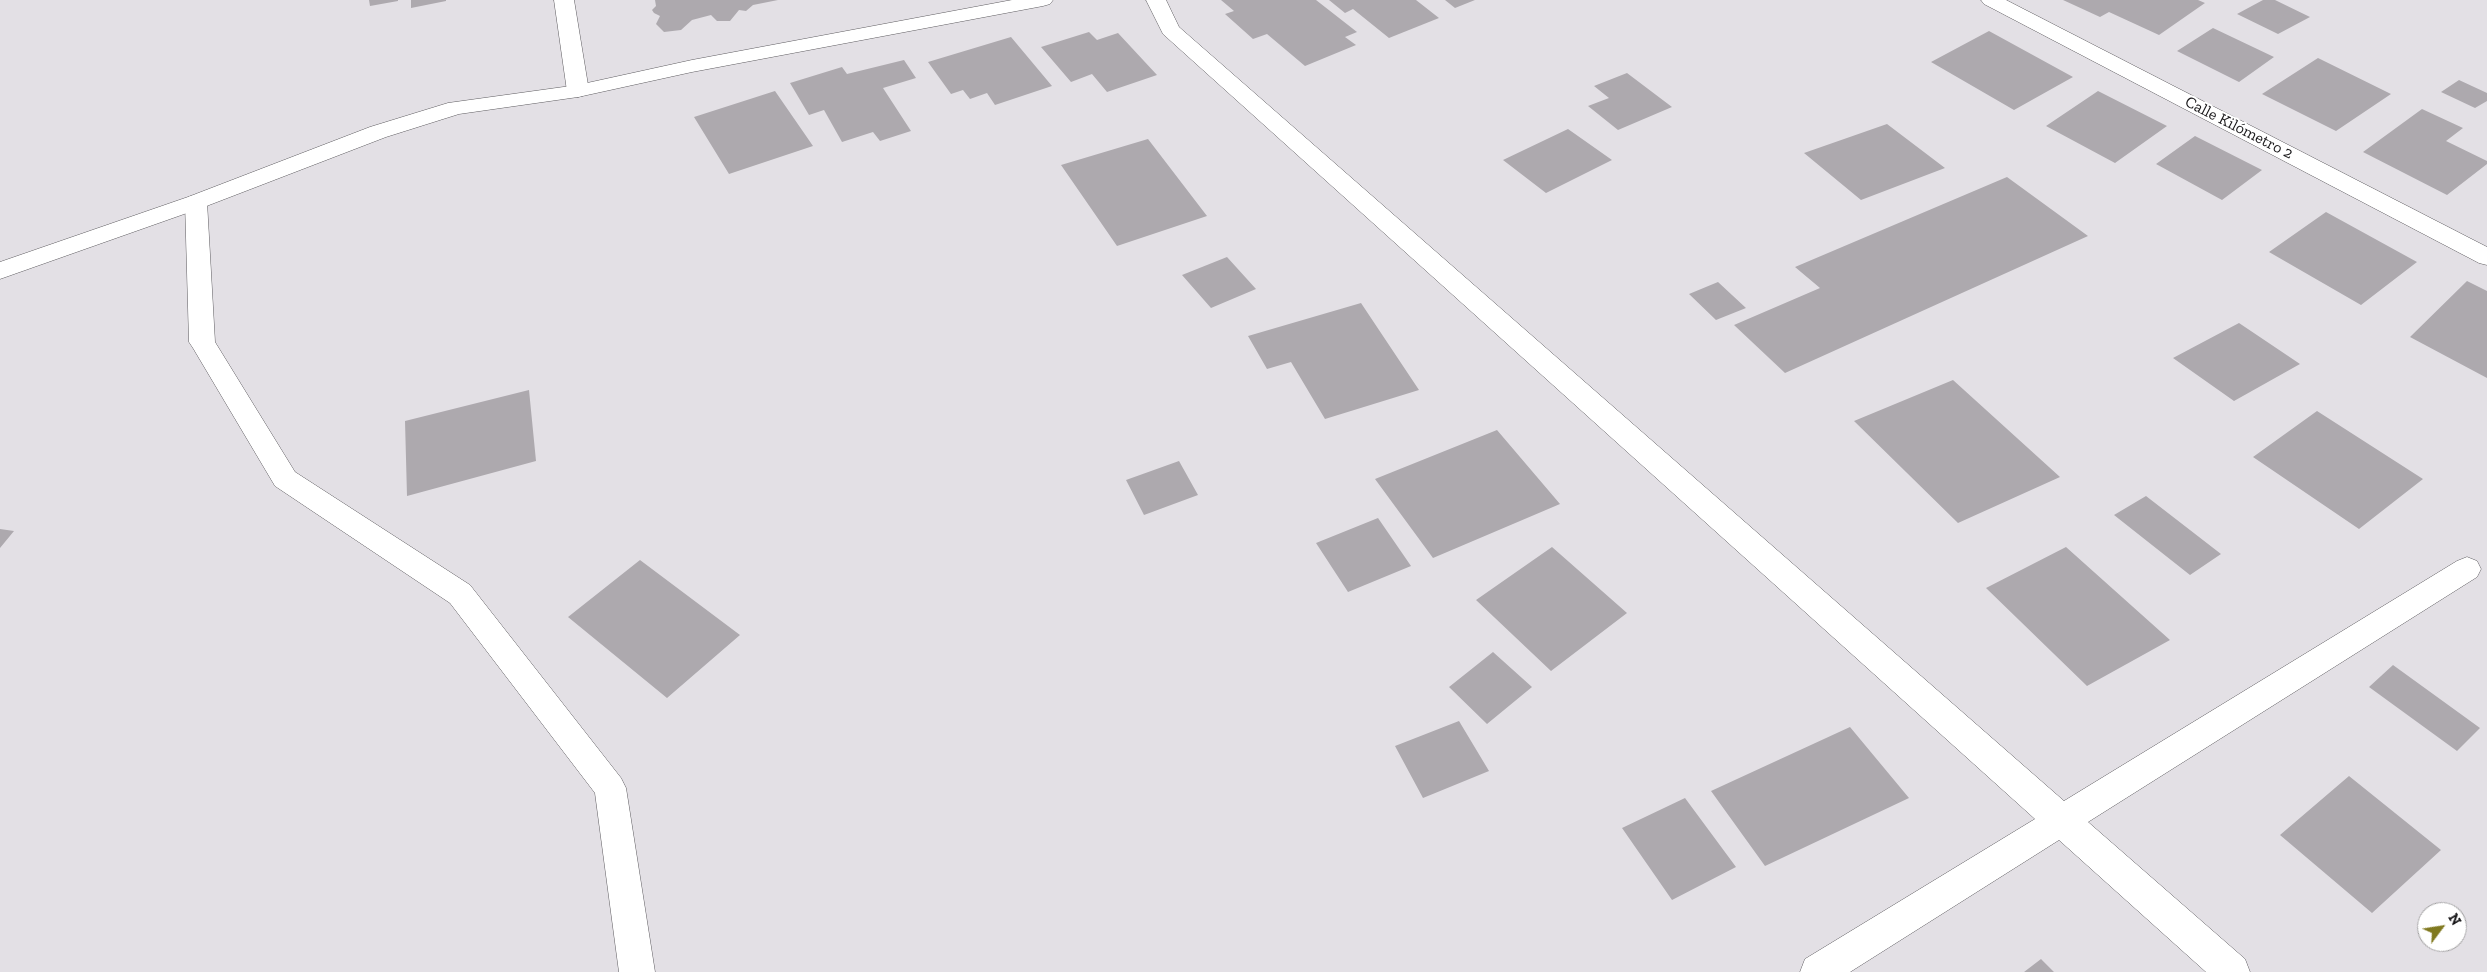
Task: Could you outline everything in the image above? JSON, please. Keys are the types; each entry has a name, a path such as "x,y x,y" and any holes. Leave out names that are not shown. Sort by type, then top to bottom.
{"street":[{"path":"564,0 578,91"},
{"path":"0,271 196,202 378,132 456,108 578,91 692,66 1043,0"},
{"path":"1156,0 1170,30 2232,972"},
{"name":"Calle Kilómetro 2","path":"1991,0 2487,257"},
{"path":"196,202 202,342 285,479 460,594 610,788 637,972"},
{"path":"1818,972 2467,569"}],"building":[{"path":"369,0 398,0 398,1 370,6"},
{"path":"411,0 446,0 446,1 411,8"},
{"path":"655,0 778,0 753,5 746,11 739,10 730,21 717,21 711,15 692,20 681,30 664,32 656,24 660,16 652,10 656,6"},
{"path":"1221,0 1316,0 1357,32 1345,37 1356,45 1305,66 1267,34 1253,39 1225,14 1234,11"},
{"path":"1329,0 1416,0 1439,18 1389,38 1353,9 1345,13"},
{"path":"1445,0 1475,0 1455,8"},
{"path":"2063,0 2198,0 2205,3 2159,35 2109,12 2100,17"},
{"path":"2263,0 2275,0 2310,17 2278,34 2237,14"},
{"path":"2213,28 2274,57 2239,82 2177,51"},
{"path":"1989,31 2073,77 2014,110 1931,62"},
{"path":"1089,32 1097,40 1118,33 1157,75 1107,92 1092,74 1071,82 1041,47"},
{"path":"1011,37 1052,86 995,105 987,93 970,99 963,90 951,94 928,62"},
{"path":"2318,58 2391,94 2336,131 2262,94"},
{"path":"904,60 916,78 883,88 911,131 880,141 873,132 842,142 824,110 809,115 790,83 842,67 847,74"},
{"path":"1627,73 1672,107 1618,130 1588,106 1609,98 1594,86"},
{"path":"2459,80 2487,93 2487,101 2475,108 2441,92"},
{"path":"775,91 813,146 729,174 694,117"},
{"path":"2098,91 2167,126 2115,163 2046,126"},
{"path":"2422,109 2463,128 2446,141 2487,161 2487,164 2447,195 2363,152"},
{"path":"1887,124 1945,168 1861,200 1804,153"},
{"path":"1568,129 1612,160 1546,193 1503,160"},
{"path":"2195,136 2262,170 2222,200 2156,164"},
{"path":"1148,139 1207,216 1117,246 1061,165"},
{"path":"2007,177 2088,236 1785,373 1734,325 1820,288 1795,267"},
{"path":"2326,212 2417,262 2361,305 2269,252"},
{"path":"1227,257 1256,289 1211,308 1182,275"},
{"path":"2467,281 2487,291 2487,378 2410,337"},
{"path":"1718,282 1746,308 1716,320 1689,294"},
{"path":"1361,303 1419,390 1325,419 1291,362 1267,369 1248,336"},
{"path":"2239,323 2300,364 2234,401 2173,358"},
{"path":"1953,380 2060,477 1958,523 1854,421"},
{"path":"529,390 536,461 407,496 405,421"},
{"path":"2317,411 2423,479 2359,529 2253,457"},
{"path":"1497,430 1560,504 1433,558 1375,479"},
{"path":"1179,461 1198,495 1144,515 1126,480"},
{"path":"2146,496 2221,554 2190,575 2114,515"},
{"path":"1378,518 1411,566 1348,592 1316,543"},
{"path":"0,529 14,531 0,548"},
{"path":"1552,547 1627,613 1551,671 1476,600"},
{"path":"2066,547 2170,640 2087,686 1986,588"},
{"path":"640,560 740,635 667,698 568,617"},
{"path":"1493,652 1532,687 1487,724 1449,687"},
{"path":"2393,665 2480,728 2457,751 2369,687"},
{"path":"1459,721 1489,771 1423,798 1395,746"},
{"path":"1850,727 1909,798 1765,866 1711,791"},
{"path":"2349,776 2441,850 2372,913 2280,835"},
{"path":"1685,798 1736,867 1672,900 1622,828"},
{"path":"2041,959 2054,972 2024,972"}]}
